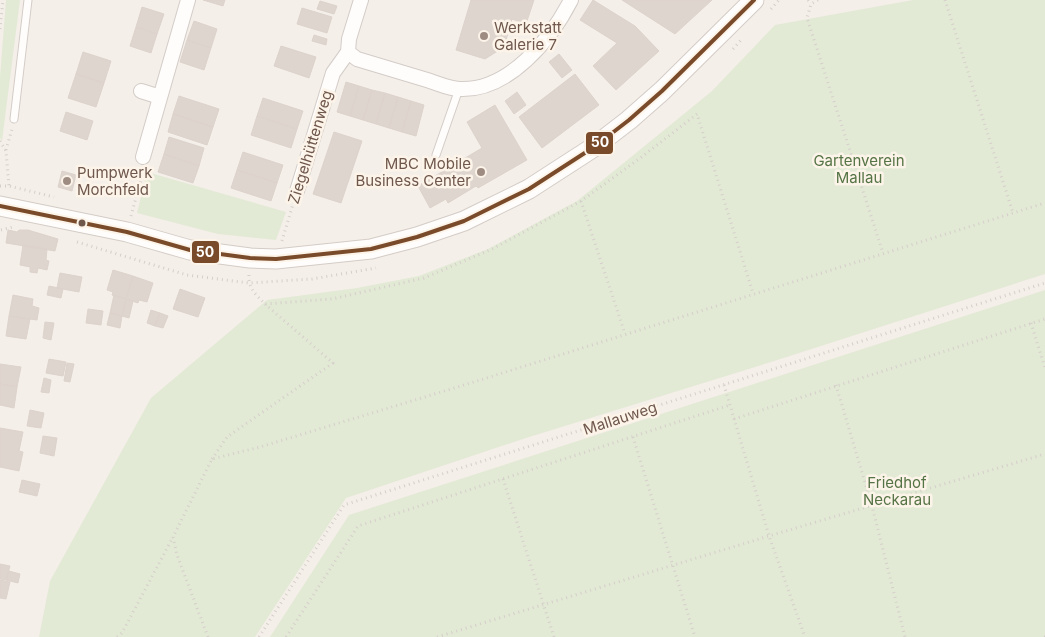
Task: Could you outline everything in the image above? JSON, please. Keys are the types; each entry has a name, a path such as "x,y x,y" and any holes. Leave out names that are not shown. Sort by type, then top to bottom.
{"main road":[{"path":"0,206 127,232 190,250 250,258 276,259 371,249 417,237 464,221 529,188 594,147 629,120 760,6"}],"street":[{"path":"143,157 188,0"},
{"name":"Ziegelhüttenweg","path":"297,191 333,73 348,52 349,39 361,0"},
{"path":"348,52 357,59 459,89 482,86 502,78 519,66 548,36 572,0"},
{"path":"141,91 160,97"}],"lane":[{"path":"14,119 28,0"},
{"path":"436,155 459,89"}],"path":[{"path":"0,30 2,0"},
{"path":"760,6 779,0"},
{"path":"808,0 811,4"},
{"path":"818,0 811,4 807,18 883,253"},
{"path":"945,0 1013,213"},
{"path":"730,51 743,38"},
{"path":"265,304 332,299 424,278 492,249 581,201 697,114 753,293"},
{"path":"6,151 14,119"},
{"path":"132,216 146,163 143,157"},
{"name":"Ziegelhüttenweg","path":"280,247 297,191"},
{"path":"581,201 625,334"},
{"path":"212,459 325,427 1045,203"},
{"path":"1,230 16,226"},
{"path":"69,239 187,275 248,283 312,279 377,267"},
{"path":"117,637 122,633 212,459 222,444 232,434 333,363 258,297 248,283 250,258"},
{"name":"Mallauweg","path":"259,637 344,504 1045,283"},
{"path":"734,419 1045,319"},
{"path":"1031,323 1045,368"},
{"path":"724,385 769,536 805,637"},
{"path":"836,385 872,506 905,637"},
{"path":"286,637 358,526 730,405"},
{"path":"633,437 696,637"},
{"path":"437,637 1045,454"},
{"path":"503,479 554,637"},
{"path":"173,537 177,555 208,637"}],"green space":[{"path":"6,0 20,0 2,141 0,138 0,77"},
{"name":"Gartenverein Mallau","path":"913,0 1045,0 1045,274 526,438 346,498 255,637 39,637 50,581 151,398 267,300 357,288 419,276 488,249 577,201 712,91 775,25"},
{"path":"147,172 286,212 276,240 218,234 137,213"},
{"name":"Friedhof Neckarau","path":"1045,290 1045,637 270,637 349,515"}],"building":[{"path":"203,0 225,0 223,6"},
{"name":"Werkstatt Galerie 7","path":"471,0 534,0 526,24 512,19 504,47 485,59 456,50"},
{"path":"593,0 635,26 659,51 616,90 593,66 617,43 580,20"},
{"path":"622,0 712,0 675,34"},
{"path":"320,1 337,6 334,14 317,9"},
{"path":"142,7 164,14 157,34 136,27"},
{"path":"302,8 332,17 327,33 297,24"},
{"path":"194,21 217,29 211,48 187,40"},
{"path":"136,27 157,34 151,53 130,46"},
{"path":"314,35 327,39 326,45 312,41"},
{"path":"187,40 211,48 204,70 180,62"},
{"path":"281,46 316,57 309,78 274,66"},
{"path":"83,52 111,61 104,83 76,74"},
{"path":"559,54 572,70 562,78 549,62"},
{"path":"76,74 104,83 96,107 68,98"},
{"path":"575,74 599,105 542,148 519,117"},
{"path":"346,82 359,86 350,116 337,112"},
{"path":"359,86 372,90 363,120 350,116"},
{"path":"372,90 385,93 376,124 363,120"},
{"path":"517,92 526,105 514,114 505,101"},
{"path":"385,93 398,97 389,128 376,124"},
{"path":"179,96 219,109 213,127 173,114"},
{"path":"398,97 411,101 402,132 389,128"},
{"path":"263,98 303,111 297,129 257,116"},
{"path":"411,101 424,105 416,136 402,132"},
{"path":"495,105 527,160 478,188 476,186 448,203 446,199 430,208 418,186 482,148 467,122"},
{"path":"66,112 93,121 87,140 60,131"},
{"path":"173,114 213,127 207,145 168,132"},
{"path":"257,116 297,129 291,148 251,135"},
{"path":"334,132 362,141 341,203 313,194"},
{"path":"169,137 204,148 199,166 164,154"},
{"path":"243,152 283,165 277,183 237,170"},
{"path":"164,154 199,166 193,183 158,172"},
{"path":"237,170 277,183 271,201 231,188"},
{"name":"Pumpwerk Morchfeld","path":"62,171 76,175 72,191 58,187"},
{"path":"8,230 17,232 19,230 28,230 58,239 55,251 6,243"},
{"path":"23,245 47,249 46,260 49,261 47,270 38,268 37,273 30,272 30,267 20,265"},
{"path":"113,270 133,276 126,299 112,295 113,292 107,290"},
{"path":"60,273 82,277 79,292 57,288"},
{"path":"133,276 153,283 147,302 139,300 138,303 126,299"},
{"path":"49,286 63,289 61,298 47,295"},
{"path":"180,289 205,298 198,317 173,309"},
{"path":"13,295 33,299 32,306 39,308 37,320 9,316"},
{"path":"114,295 126,299 122,316 110,313"},
{"path":"126,299 133,301 129,318 122,316"},
{"path":"88,309 103,311 101,325 86,323"},
{"path":"151,310 160,313 155,326 147,323"},
{"path":"110,313 122,316 120,328 107,325"},
{"path":"160,313 168,316 163,328 155,326"},
{"path":"9,316 30,319 26,339 6,336"},
{"path":"45,322 54,323 51,340 43,338"},
{"path":"49,359 66,362 63,376 46,373"},
{"path":"67,363 74,364 70,382 64,381"},
{"path":"0,364 21,367 17,387 0,384"},
{"path":"44,378 51,380 49,393 41,392"},
{"path":"0,384 17,387 14,408 0,405"},
{"path":"30,410 44,413 41,428 27,426"},
{"path":"0,428 23,432 19,451 23,452 19,471 0,467"},
{"path":"43,436 57,438 54,456 40,453"},
{"path":"22,480 40,484 37,496 19,492"},
{"path":"0,564 10,566 6,580 0,579"},
{"path":"9,571 20,574 18,583 6,580"},
{"path":"0,580 10,582 6,599 0,598"}],"transit line":[{"name":"50","path":"0,206 127,232 190,250 250,258 276,259 371,249 417,237 464,221 529,189 594,147 662,91 754,0"}],"place":[{"name":"Werkstatt Galerie 7","path":"484,36"},
{"name":"MBC Mobile Business Center","path":"481,172"},
{"name":"Pumpwerk Morchfeld","path":"67,181"}]}
